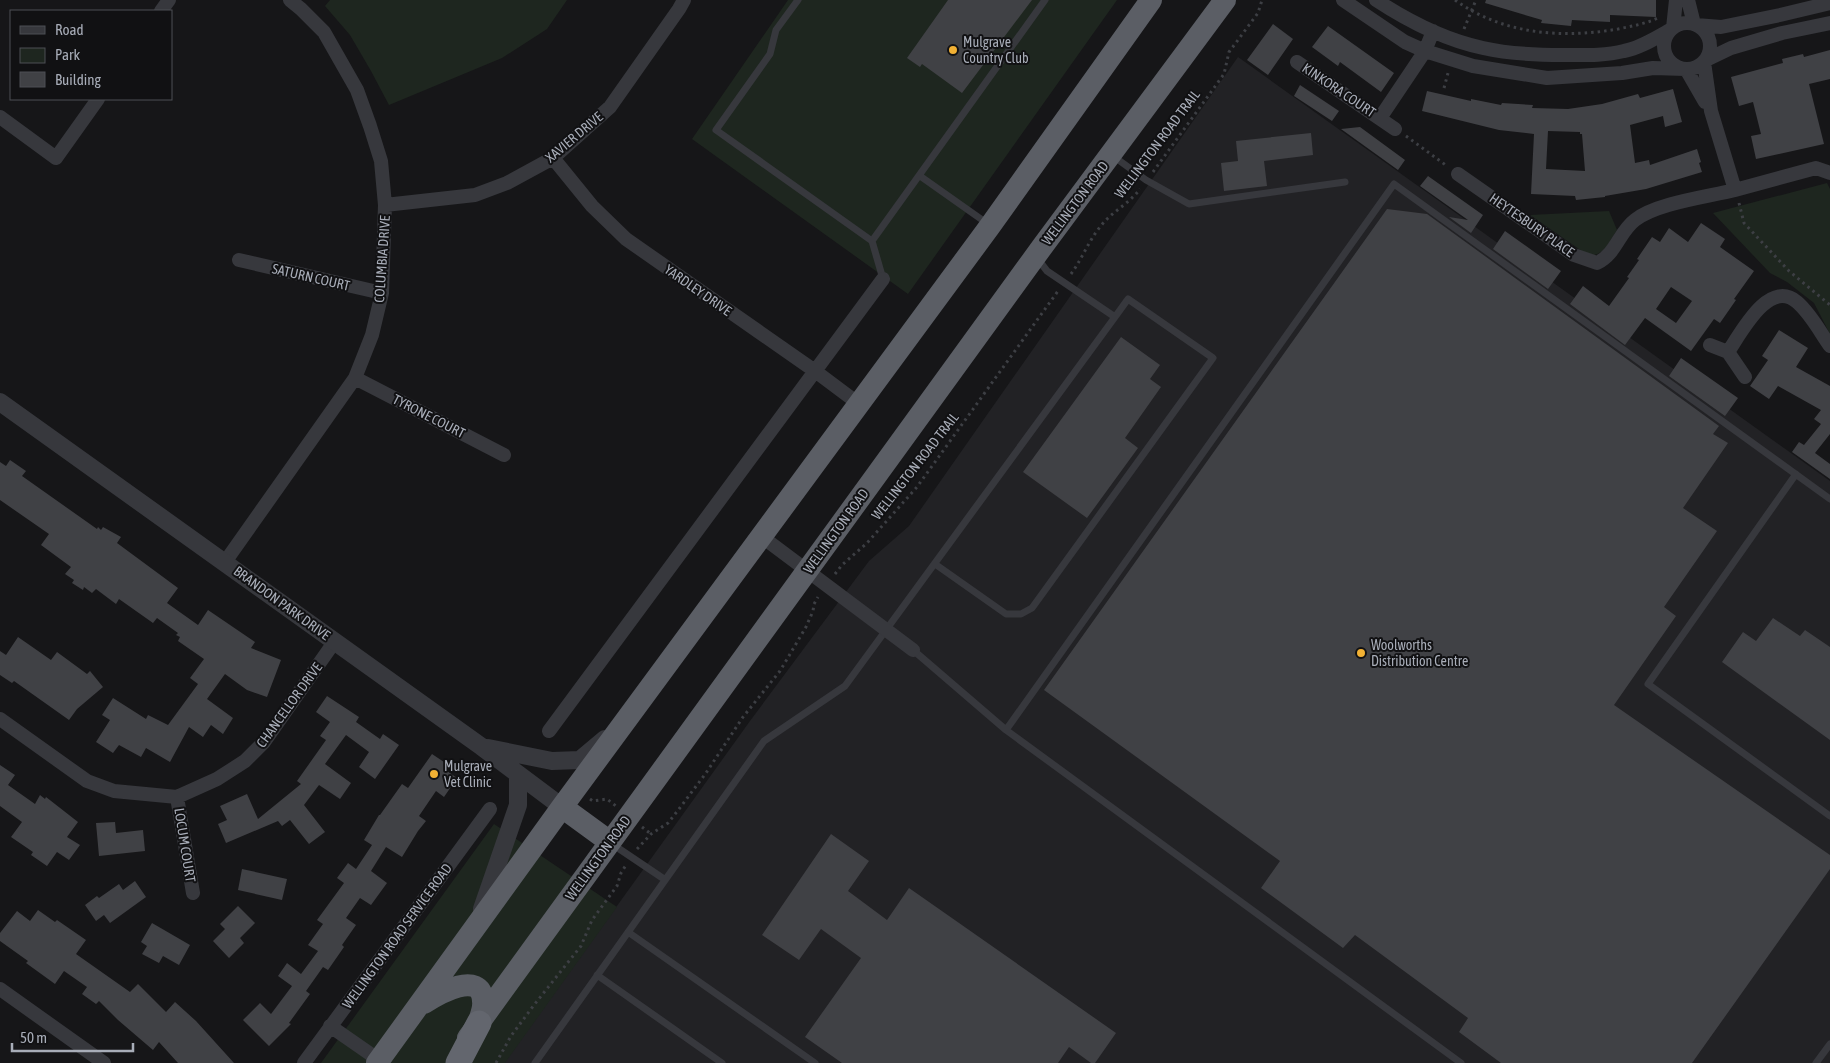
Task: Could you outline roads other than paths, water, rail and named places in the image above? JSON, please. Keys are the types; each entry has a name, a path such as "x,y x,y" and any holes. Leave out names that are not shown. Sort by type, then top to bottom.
{"highway":[{"path":"378,1062 575,789 990,226 1151,0"},
{"name":"WELLINGTON ROAD","path":"450,1063 1036,256 1226,0"},
{"path":"562,807 610,842"},
{"path":"417,1008 446,990 462,985 472,986 482,994 484,1003 479,1023 458,1063"}],"street":[{"name":"COLUMBIA DRIVE","path":"225,562 355,378 372,335 382,293 385,206 381,161 357,90 324,32 290,0"},
{"name":"XAVIER DRIVE","path":"385,206 475,195 507,184 552,158 610,107 684,0"},
{"path":"1337,0 1347,3 1404,42 1425,51 1473,66 1547,78 1622,73 1668,67 1693,69 1731,48 1782,33 1830,23"},
{"path":"1376,0 1433,31 1484,49 1530,55 1587,55 1624,51 1647,42 1673,24 1721,26 1780,16 1830,3"},
{"path":"1676,0 1673,24 1665,42 1664,50 1671,63 1686,69 1711,111"},
{"path":"1688,0 1695,24 1702,28 1710,40 1709,54 1705,61 1711,111 1735,190 1816,168 1830,174"},
{"name":"KINKORA COURT","path":"1380,118 1425,51 1433,31"},
{"name":"KINKORA COURT","path":"1297,62 1395,129"},
{"path":"0,117 56,158 97,100"},
{"name":"YARDLEY DRIVE","path":"552,158 592,206 626,240 815,371 859,404"},
{"name":"HEYTESBURY PLACE","path":"1458,174 1574,255 1597,263 1604,260 1633,222 1644,214 1660,208 1735,190"},
{"name":"SATURN COURT","path":"239,260 382,293"},
{"path":"549,731 883,279"},
{"path":"1728,352 1755,313 1768,300 1776,297 1791,298 1803,309 1830,346"},
{"path":"1710,345 1728,352 1746,377"},
{"name":"TYRONE COURT","path":"355,378 504,455"},
{"name":"BRANDON PARK DRIVE","path":"0,402 335,641 562,807"},
{"path":"761,536 913,650"},
{"name":"CHANCELLOR DRIVE","path":"0,719 87,781 114,791 177,797 218,779 245,761 264,742 335,641"},
{"path":"482,747 552,761 580,760 621,727"},
{"path":"477,924 518,805 518,774"},
{"name":"LOCUM COURT","path":"177,797 193,893"},
{"name":"WELLINGTON ROAD SERVICE ROAD","path":"304,1063 490,809"},
{"path":"0,989 104,1063"},
{"path":"330,1026 378,1062"}],"lane":[{"path":"798,0 776,30 770,54 716,130 872,241 883,279"},
{"path":"872,241 1045,0"},
{"path":"1110,155 1146,180 1188,204 1345,182"},
{"path":"920,176 990,226"},
{"path":"1006,730 1394,184 1830,499"},
{"path":"1036,256 1047,271 1115,317"},
{"path":"535,1063 664,879 764,741 845,686 1128,299 1213,358 1032,608 1021,614 1006,614 935,564"},
{"path":"1796,474 1648,684 1830,816"},
{"path":"913,650 1006,730 1462,1063"},
{"path":"610,842 664,879"},
{"path":"628,932 815,1063"},
{"path":"598,975 722,1063"},
{"path":"1816,1063 1830,1044"}],"place":[{"name":"Mulgrave Country Club","path":"953,50"},
{"name":"Woolworths Distribution Centre","path":"1361,653"},
{"name":"Mulgrave Vet Clinic","path":"434,774"}]}
